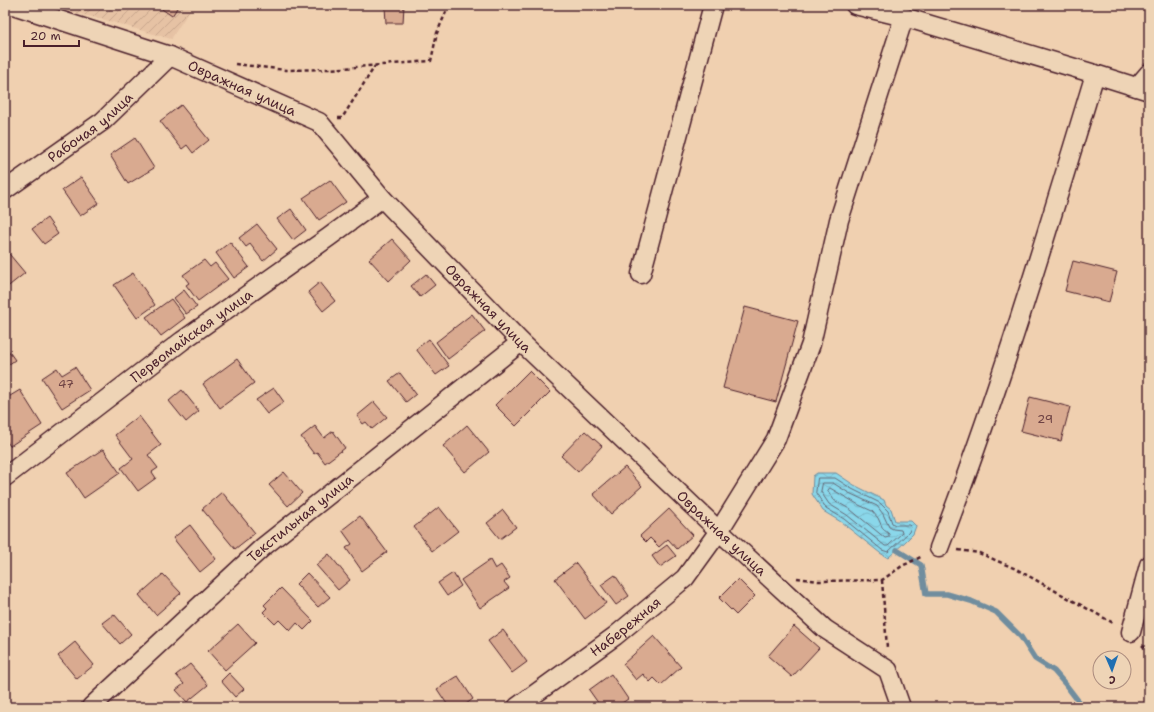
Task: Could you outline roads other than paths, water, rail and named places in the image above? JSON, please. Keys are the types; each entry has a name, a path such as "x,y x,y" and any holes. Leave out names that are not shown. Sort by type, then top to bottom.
{"street":[{"name":"Овражная улица","path":"13,5 170,56 319,122 382,198 521,342 719,531 825,629 888,670 901,707"},
{"path":"641,274 713,5"},
{"path":"855,5 904,16 1143,89 1149,72"},
{"name":"Набережная","path":"517,707 615,636 685,578 719,531 776,438 811,344 839,220 904,16"},
{"name":"Рабочая улица","path":"5,190 103,121 170,56"},
{"path":"939,548 968,474 1042,246 1095,74"},
{"name":"Первомайская улица","path":"5,477 182,340 382,198"},
{"name":"Текстильная улица","path":"91,707 263,547 521,342"},
{"path":"1131,632 1149,565"}],"water":[{"path":"817,473 836,473 854,485 884,500 886,505 891,509 895,521 911,521 916,526 913,534 888,558 880,553 841,522 823,511 812,494 813,476"}],"waterway":[{"path":"897,550 921,565 926,594 947,594 971,601 996,612 1021,637 1035,659 1054,671 1079,702 1081,707"}]}
